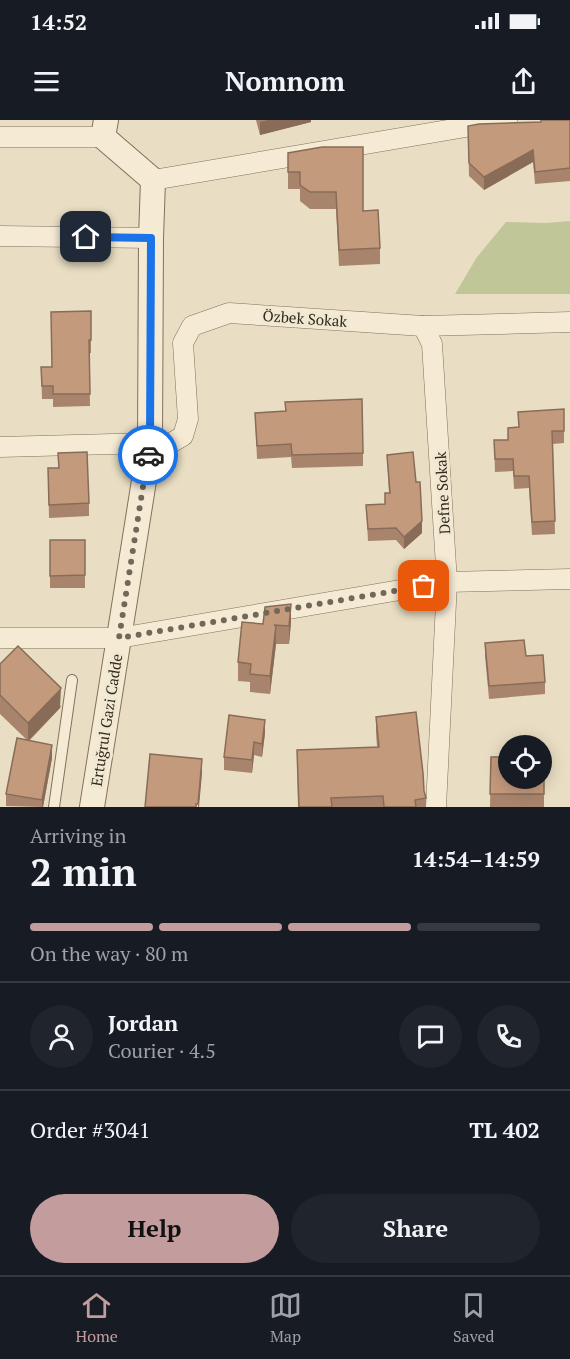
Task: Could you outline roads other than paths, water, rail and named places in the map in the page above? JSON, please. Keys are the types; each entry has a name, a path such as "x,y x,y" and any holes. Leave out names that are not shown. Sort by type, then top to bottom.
{"street":[{"path":"0,137 104,129 153,180 507,120"},
{"name":"Ertuğrul Gazi Cadde","path":"92,807 150,443 153,180"},
{"path":"0,236 151,238"},
{"name":"Özbek Sokak","path":"0,447 150,443 166,446 183,436 188,419 183,343 192,326 229,313 423,326 570,322"},
{"name":"Defne Sokak","path":"423,326 432,344 447,582 436,807"},
{"path":"0,638 119,638 447,582 570,579"}],"lane":[{"path":"54,807 72,680"}]}
